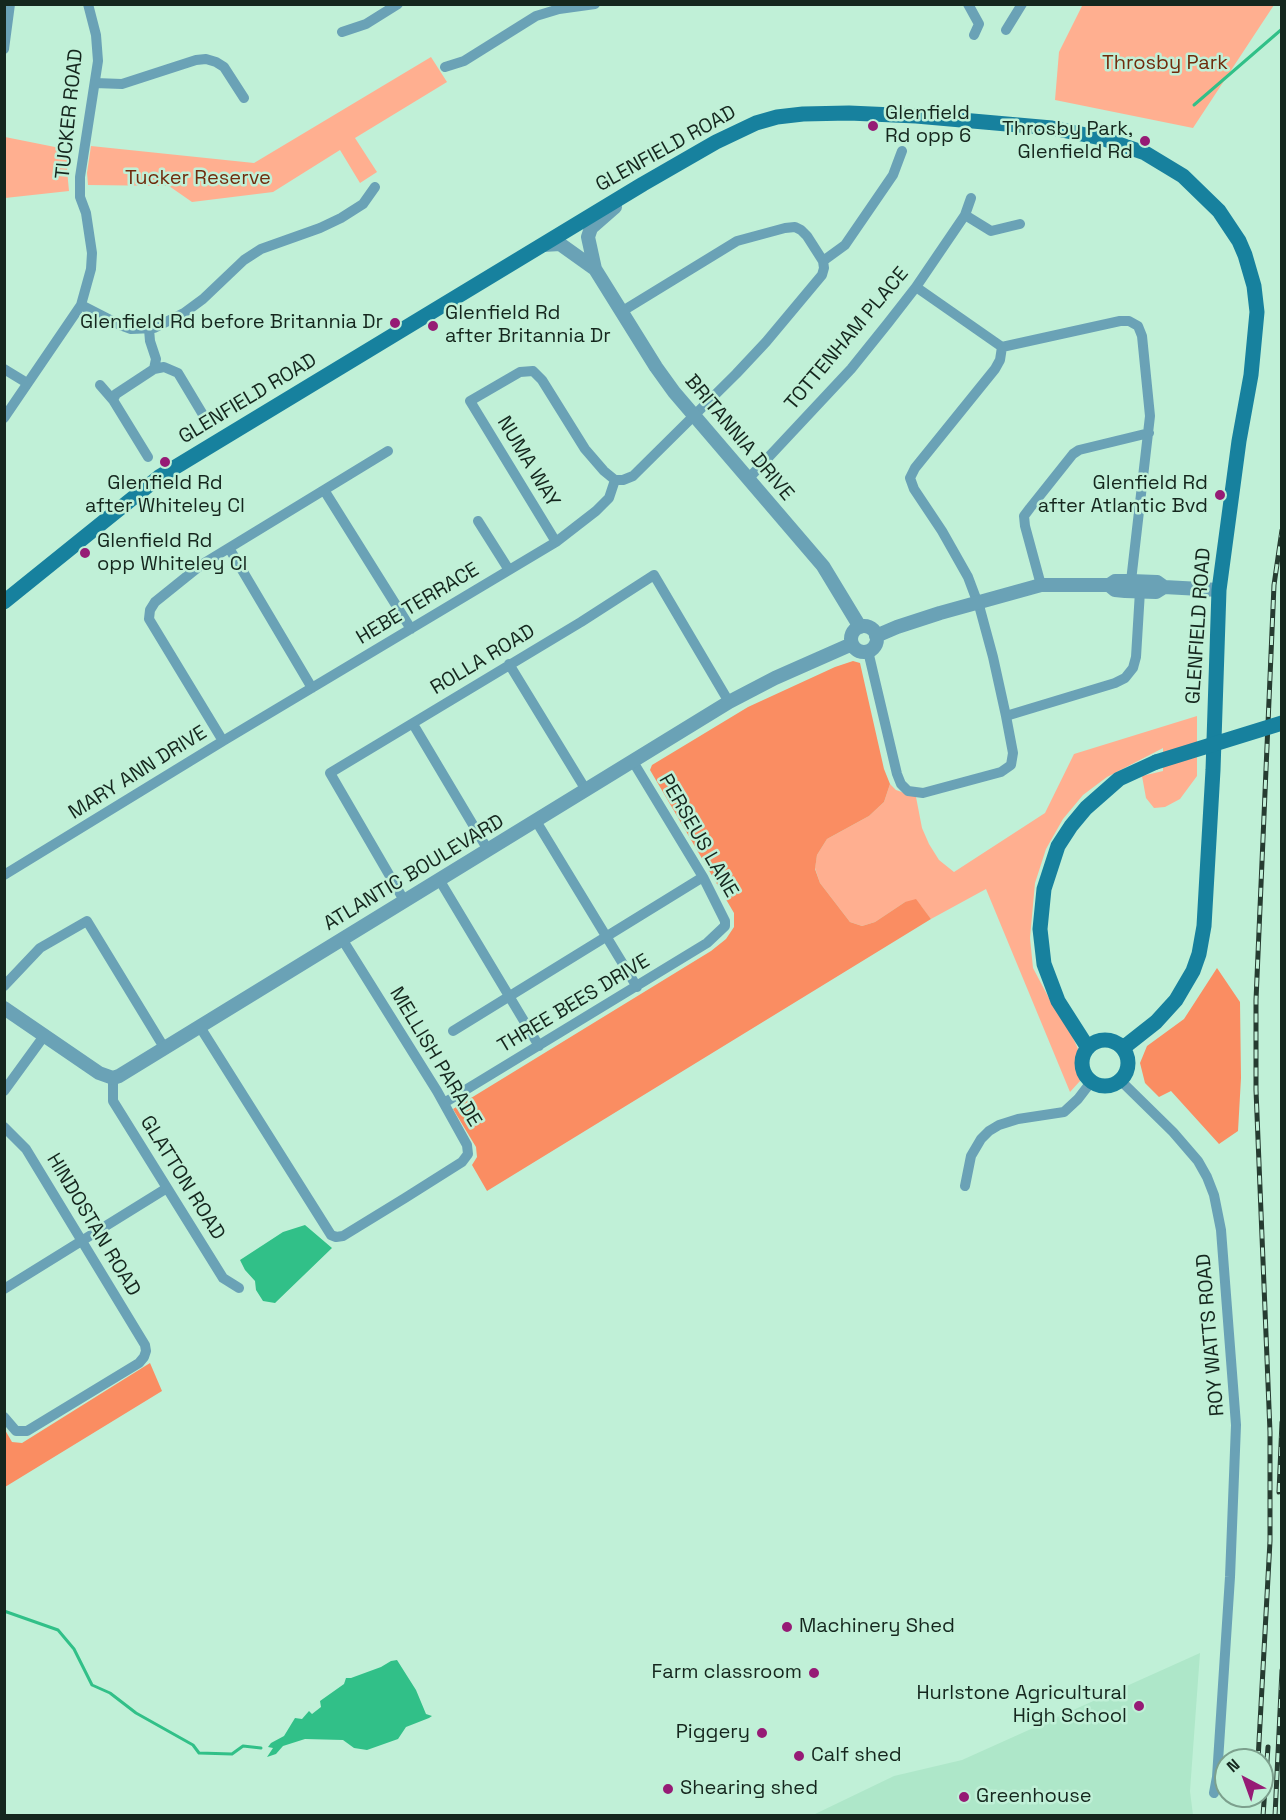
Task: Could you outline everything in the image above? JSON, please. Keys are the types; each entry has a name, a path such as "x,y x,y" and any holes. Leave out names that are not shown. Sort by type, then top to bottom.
{"main road":[{"name":"GLENFIELD ROAD","path":"4,602 159,477 643,184 716,142 756,123 777,117 823,113 916,116 1026,124 1101,138 1145,153 1183,176 1219,211 1239,241 1251,272 1256,298 1256,339 1239,441 1219,590 1213,770 1205,915 1199,954 1185,987 1172,1005 1156,1022 1123,1048"},
{"path":"1088,1048 1058,1001 1044,964 1040,929 1044,888 1058,846 1086,808 1119,779 1156,762 1281,723"},
{"path":"1107,1040 1123,1048 1129,1065 1121,1081 1104,1087 1085,1076 1082,1067 1088,1048 1097,1041 1107,1040"}],"street":[{"path":"4,49 10,4"},
{"name":"TUCKER ROAD","path":"4,418 81,305 89,283 92,253 86,213 81,197 80,177 98,61 96,35 88,4"},
{"path":"342,32 366,24 398,4"},
{"path":"445,67 464,61 536,16 559,9 595,4"},
{"path":"968,4 979,24 974,35"},
{"path":"1005,30 1022,4"},
{"path":"95,83 122,84 196,60 206,59 224,67 244,98"},
{"path":"823,261 844,245 893,175 902,151"},
{"name":"BRITANNIA DRIVE","path":"643,184 591,228 588,237 595,269 656,367 694,416 823,566 860,627"},
{"path":"81,305 120,326 131,329 149,329 166,324 203,299 244,260 261,249 320,228 363,204 375,187"},
{"name":"TOTTENHAM PLACE","path":"749,478 850,369 916,287 965,215 971,198"},
{"path":"965,215 991,231 1020,225"},
{"path":"615,480 633,476 736,374 822,275 823,261 801,230 795,227 785,228 737,241 621,312"},
{"name":"BRITANNIA DRIVE","path":"541,245 560,244 595,269"},
{"path":"916,287 1002,347 1120,321 1129,321 1138,326 1142,336 1150,416 1135,586 1136,657 1133,668 1125,678 1115,683 1006,716"},
{"path":"149,329 156,359 154,369"},
{"path":"868,651 897,774 901,784 908,791 923,793 1006,770 1013,759 1006,716 977,602 953,549 914,489 910,478 915,468 996,369 1002,347"},
{"path":"113,400 116,394 154,369 164,367 178,373 208,423"},
{"path":"4,369 27,383"},
{"name":"NUMA WAY","path":"556,542 470,401 520,372 533,371 542,380 585,449 603,471 615,480"},
{"path":"100,385 113,400 148,457"},
{"path":"1041,585 1024,516 1073,454 1079,450 1149,433"},
{"name":"MARY ANN DRIVE","path":"4,875 223,741 149,619 150,610 155,602 201,565 388,451"},
{"name":"HEBE TERRACE","path":"223,741 556,542 609,498 615,480"},
{"path":"324,490 411,629"},
{"path":"478,521 509,570"},
{"path":"229,548 312,688"},
{"name":"ROLLA ROAD","path":"405,902 330,772 581,622 654,575 729,702"},
{"path":"876,636 897,627 977,602 1041,585 1109,585 1115,581 1156,592 1164,587 1219,590"},
{"path":"860,627 870,628 876,636 875,645 868,651 858,651 852,644 852,633 860,627"},
{"name":"ATLANTIC BOULEVARD","path":"113,1078 165,1049 729,702 775,678 852,644"},
{"path":"509,664 586,790"},
{"path":"412,724 488,850"},
{"name":"PERSEUS LANE","path":"632,760 703,878 725,921 725,926 720,931"},
{"path":"536,821 637,987"},
{"path":"453,1031 703,878"},
{"path":"440,881 539,1046"},
{"path":"4,986 40,948 87,921 165,1049"},
{"name":"THREE BEES DRIVE","path":"444,1103 637,987 707,943 720,931"},
{"name":"MELLISH PARADE","path":"200,1027 330,1235 343,1236 462,1162 468,1154 467,1145 444,1103 342,939"},
{"path":"4,1008 99,1073 113,1078"},
{"path":"4,1091 44,1036"},
{"name":"GLATTON ROAD","path":"113,1078 113,1101 223,1278 239,1288"},
{"name":"ROY WATTS ROAD","path":"1121,1081 1173,1132 1198,1161 1207,1177 1218,1211 1236,1425 1230,1578 1219,1748"},
{"path":"965,1186 971,1156 981,1139 989,1131 1018,1119 1064,1112 1092,1082"},
{"name":"HINDOSTAN ROAD","path":"4,1127 26,1149 145,1345 144,1357 139,1363 27,1431 16,1431 4,1417"},
{"path":"4,1289 167,1188"}],"shaded area":[{"path":"853,661 860,663 884,769 890,784 884,802 869,816 827,839 817,855 815,869 820,883 850,922 862,926 875,922 905,902 916,899 931,919 487,1191 472,1165 477,1157 476,1147 453,1109 711,951 726,939 734,927 734,913 650,770 652,765 748,707"},
{"path":"1217,968 1240,1002 1241,1078 1238,1131 1219,1144 1171,1091 1159,1097 1145,1083 1140,1063 1147,1046 1184,1019"},
{"path":"305,1225 332,1248 275,1303 263,1301 256,1290 255,1281 240,1260 283,1232"},
{"path":"150,1363 162,1391 5,1487 5,1430 12,1442 22,1443"},
{"name":"Hurlstone Agricultural High School","path":"1200,1653 1190,1791 1193,1815 813,1815 894,1776 962,1760"},
{"path":"397,1660 416,1690 426,1714 432,1716 406,1727 398,1739 367,1750 354,1748 343,1740 305,1739 283,1746 276,1754 267,1757 273,1748 268,1747 284,1736 295,1718 302,1719 309,1711 312,1714 321,1707 320,1701 344,1684 346,1678"}],"green space":[{"name":"Throsby Park","path":"1083,4 1274,5 1193,128 1055,100 1059,52"},
{"name":"Tucker Reserve","path":"431,57 447,82 355,138 377,172 360,183 340,150 273,192 192,202 169,186 88,185 87,173 91,146 254,163"},
{"path":"5,137 70,150 67,170 69,191 5,198"},
{"path":"1197,716 1197,776 1180,799 1165,807 1154,808 1146,798 1142,776 1163,771 1163,748 1107,777 1083,795 1063,819 1046,849 1035,883 1030,938 1033,968 1078,1049 1077,1064 1080,1081 1070,1092 986,889 931,919 921,906 905,902 875,922 862,926 850,922 820,883 815,868 817,855 827,839 869,816 884,802 890,784 896,790 916,797 922,828 929,844 939,860 954,872 1045,813 1074,754"}],"waterway":[{"path":"1194,105 1282,29"},
{"path":"4,1611 58,1630 74,1649 92,1685 110,1693 136,1713 193,1745 199,1753 232,1754 243,1746 261,1748"}],"railway":[{"path":"1259,1748 1270,1541 1270,1432 1256,1090 1256,1000 1274,585 1282,530"},
{"path":"1279,1492 1282,1422"},
{"path":"1275,1816 1282,1670"},
{"path":"1263,1816 1268,1747"}],"place":[{"name":"Glenfield Rd opp 6","path":"873,126"},
{"name":"Throsby Park, Glenfield Rd","path":"1145,141"},
{"name":"Glenfield Rd before Britannia Dr","path":"395,323"},
{"name":"Glenfield Rd after Britannia Dr","path":"433,326"},
{"name":"Glenfield Rd after Whiteley Cl","path":"165,462"},
{"name":"Glenfield Rd after Atlantic Bvd","path":"1220,495"},
{"name":"Glenfield Rd opp Whiteley Cl","path":"85,553"},
{"name":"Machinery Shed","path":"787,1627"},
{"name":"Farm classroom","path":"814,1673"},
{"name":"Hurlstone Agricultural High School","path":"1139,1706"},
{"name":"Piggery","path":"762,1733"},
{"name":"Calf shed","path":"799,1756"},
{"name":"Shearing shed","path":"668,1789"},
{"name":"Greenhouse","path":"964,1797"}]}
